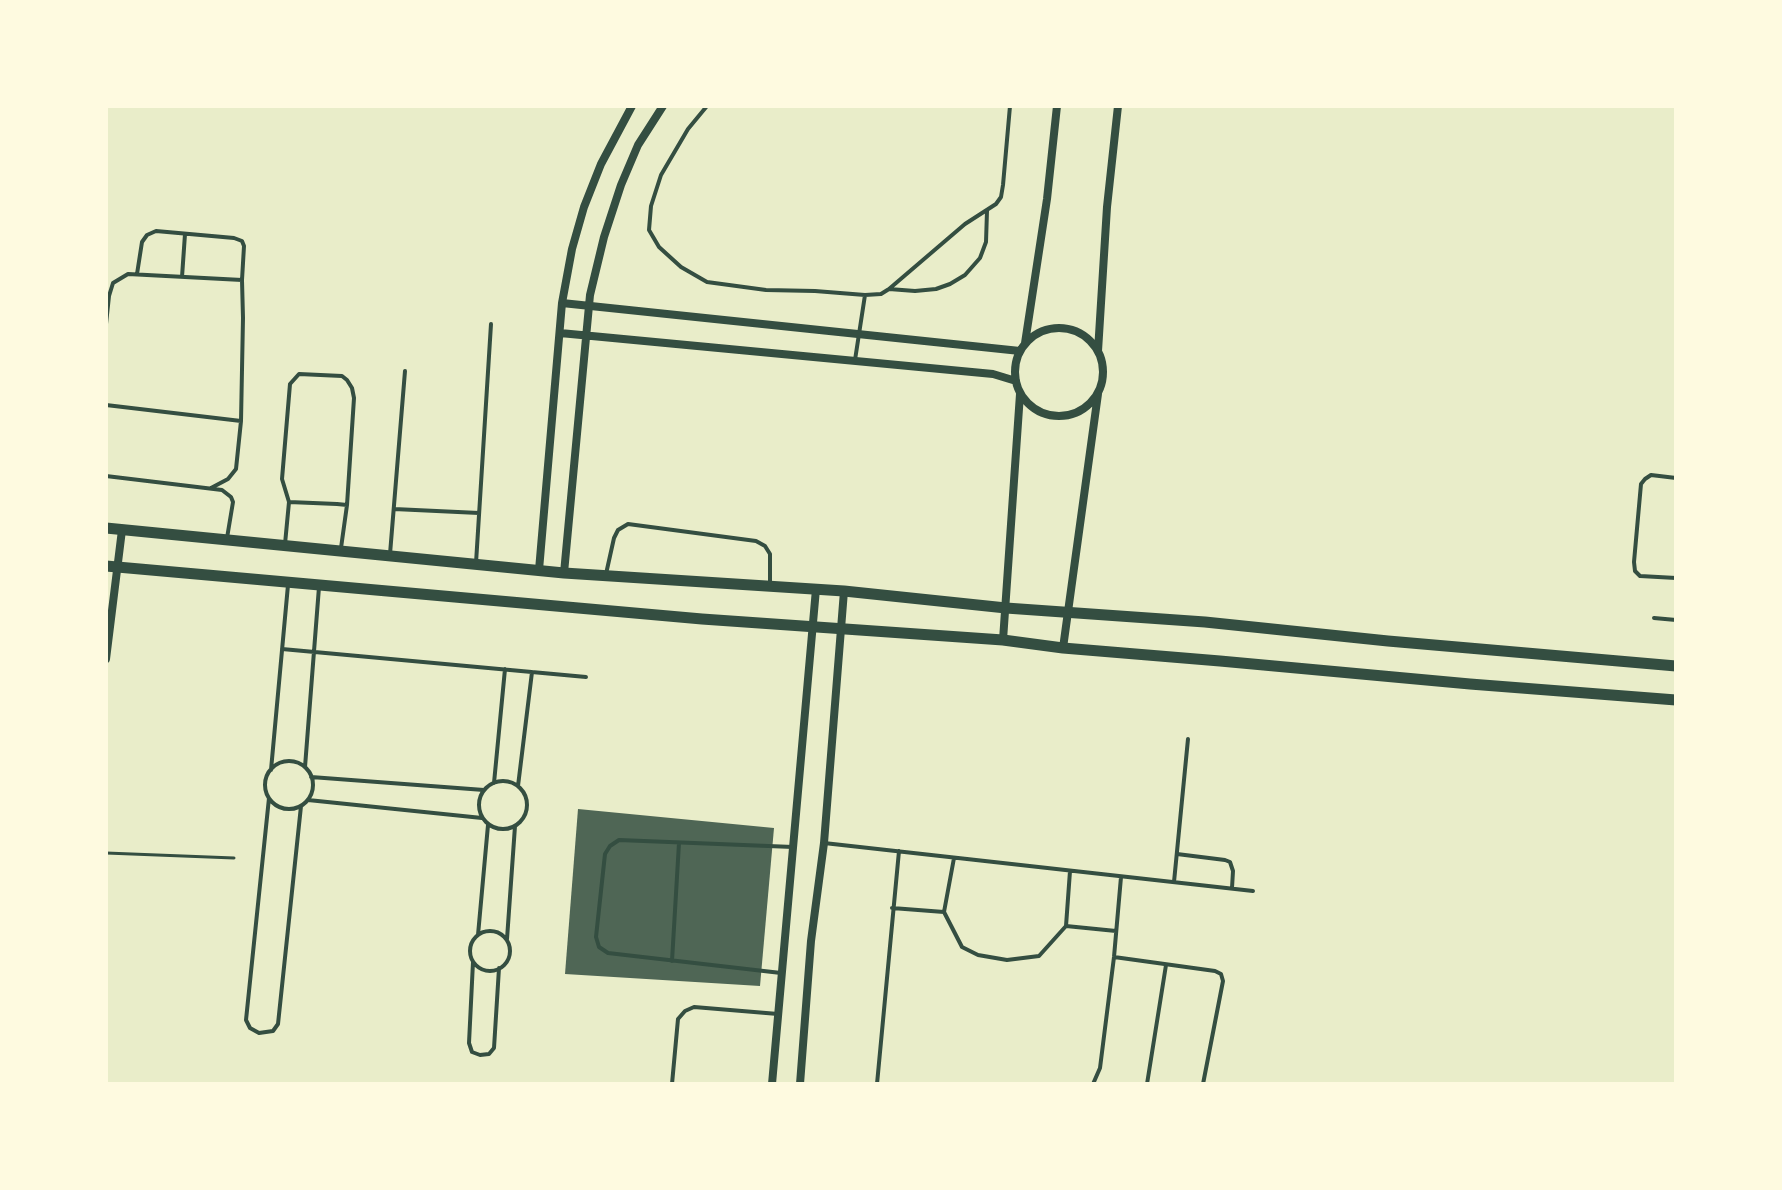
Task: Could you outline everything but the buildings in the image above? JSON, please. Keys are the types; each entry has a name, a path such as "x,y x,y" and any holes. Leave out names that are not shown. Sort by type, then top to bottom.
{"main road":[{"path":"106,528 564,573 844,591 1676,666"},
{"path":"112,566 702,619 1003,640 1063,648 1676,700"}],"street":[{"path":"539,570 562,303 572,249 601,164 632,106"},
{"path":"564,573 589,307 604,237 621,185 638,145 663,106"},
{"path":"1057,106 1047,199 1023,348 1015,368 1016,381 1025,400 1046,414 1063,416 1080,411 1098,393"},
{"path":"1063,648 1103,368 1098,351 1107,207 1118,106"},
{"path":"562,303 859,335 1023,348 1038,333 1064,328 1087,338 1098,351"},
{"path":"560,333 993,374 1016,381"},
{"path":"1003,640 1020,393"},
{"path":"106,659 112,566 122,530"},
{"path":"772,1084 816,589"},
{"path":"800,1084 811,941 824,843 844,591"}],"lane":[{"path":"707,106 688,129 661,175 651,206 649,230 659,247 681,267 707,282 766,290 865,295 881,294 889,289 965,224 996,204 1001,197 1010,106"},
{"path":"889,289 936,289 965,275 980,258 986,242 987,210"},
{"path":"137,274 142,242 147,235 156,231 234,238 242,241 244,246 241,421 236,469 228,479 211,488"},
{"path":"182,277 185,234"},
{"path":"106,324 113,283 128,274 242,280"},
{"path":"855,361 865,295"},
{"path":"476,565 491,324"},
{"path":"390,556 405,371"},
{"path":"285,546 289,502 282,479 290,384 299,374 342,376 352,388 354,398 341,552"},
{"path":"106,405 241,421"},
{"path":"1676,478 1651,475 1641,484 1634,562 1635,571 1640,576 1676,578"},
{"path":"106,476 222,490 233,502 227,540"},
{"path":"289,502 347,505"},
{"path":"394,509 479,513"},
{"path":"605,576 614,538 618,530 628,524 756,541 765,546 770,554 771,586"},
{"path":"288,582 271,770 266,780 269,798 246,1020 250,1028 259,1033 273,1031 278,1024 301,806"},
{"path":"305,767 319,585"},
{"path":"1654,618 1676,620"},
{"path":"282,649 586,677"},
{"path":"494,783 505,669"},
{"path":"518,786 532,672"},
{"path":"1174,882 1188,739"},
{"path":"269,798 283,808 293,809 308,800 313,782 305,767 297,762 287,761 271,770"},
{"path":"311,777 484,790"},
{"path":"510,782 524,794 526,812 515,826 497,829 482,818 479,800 484,790 494,783 510,782"},
{"path":"308,800 482,818"},
{"path":"488,825 478,935 470,947 473,962 469,1043 472,1052 480,1055 489,1054 494,1048 499,968"},
{"path":"473,962 492,971 509,957 507,942 515,826"},
{"path":"781,973 608,953 599,947 596,937 605,854 619,840 793,847"},
{"path":"672,961 679,843"},
{"path":"824,843 1253,891"},
{"path":"877,1084 899,851"},
{"path":"1177,854 1230,862 1232,889"},
{"path":"954,858 944,912 962,947 978,955 1007,960 1039,956 1066,926 1070,871"},
{"path":"1093,1084 1100,1068 1121,876"},
{"path":"892,908 944,912"},
{"path":"1066,926 1116,931"},
{"path":"478,935 496,932 507,942"},
{"path":"1114,957 1221,974 1223,981 1203,1084"},
{"path":"1147,1084 1166,965"},
{"path":"672,1084 678,1019 685,1011 694,1007 778,1014"}],"path":[{"path":"106,853 234,858"}]}
